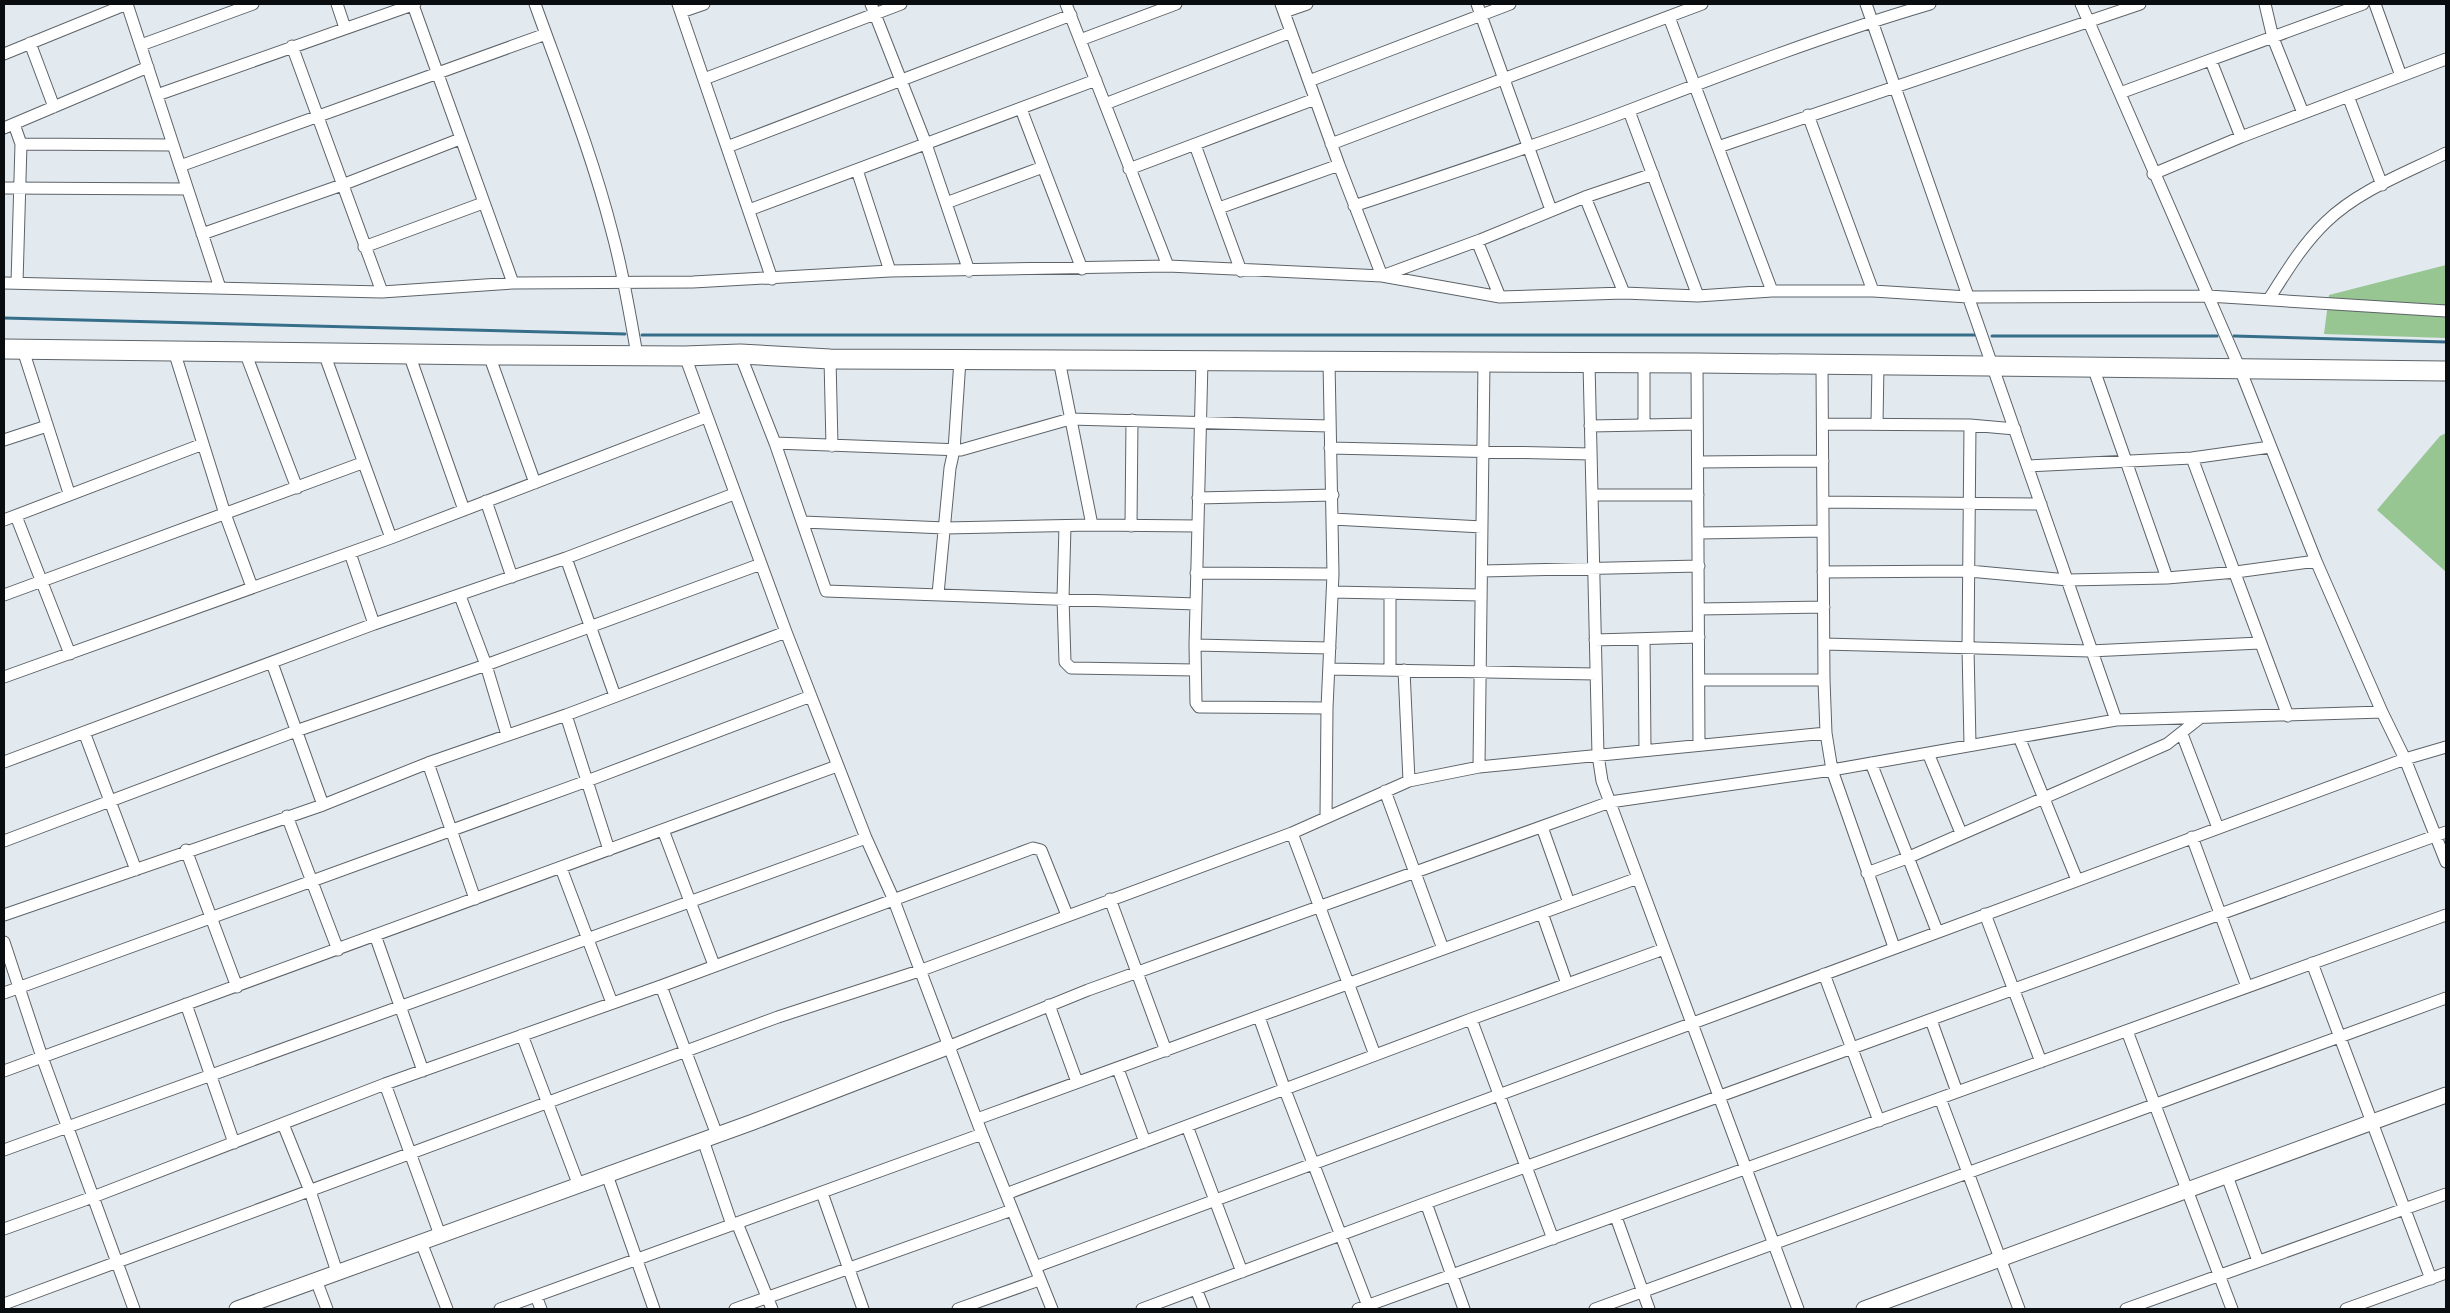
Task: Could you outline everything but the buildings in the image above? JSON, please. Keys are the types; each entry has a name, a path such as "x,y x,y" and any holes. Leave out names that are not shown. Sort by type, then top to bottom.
{"main road":[{"path":"4,349 489,355 685,356 740,354 830,359 1697,363 2446,371"}],"street":[{"path":"4,54 127,4 220,288"},
{"path":"141,45 253,4"},
{"path":"336,4 345,28"},
{"path":"157,95 414,4 513,283"},
{"path":"535,4 589,156 612,230 624,281 637,355"},
{"path":"704,4 679,8 772,279"},
{"path":"704,79 873,9 902,4"},
{"path":"1080,40 1176,4"},
{"path":"1307,4 1283,8 1331,144 1382,276"},
{"path":"1309,81 1479,8 1510,4"},
{"path":"1331,144 1702,4"},
{"path":"1866,4 2029,466 2090,651 2116,720"},
{"path":"1354,206 1629,111 1695,84 1872,21 1930,4"},
{"path":"2081,4 2153,174 2240,369 2316,561 2382,712 2442,834 2446,862"},
{"path":"1718,147 2140,4"},
{"path":"2265,4 2272,38 2304,113"},
{"path":"2120,93 2363,4"},
{"path":"2375,4 2401,76"},
{"path":"1479,8 1551,210"},
{"path":"873,9 926,144 969,271"},
{"path":"727,147 900,80 1068,9 1168,266"},
{"path":"1669,17 1772,291"},
{"path":"1105,104 1291,32"},
{"path":"180,166 546,34"},
{"path":"30,43 54,107"},
{"path":"292,46 382,292"},
{"path":"2153,174 2241,137 2446,59"},
{"path":"2211,61 2241,137"},
{"path":"17,283 18,188 21,144 9,126 148,68"},
{"path":"749,210 1096,80"},
{"path":"2348,96 2382,185"},
{"path":"1129,168 1315,99"},
{"path":"1021,109 1082,268"},
{"path":"1629,111 1698,296"},
{"path":"1808,115 1872,291"},
{"path":"202,234 342,185 460,138"},
{"path":"21,144 173,145"},
{"path":"1195,144 1241,271"},
{"path":"2269,299 2298,256 2326,222 2354,200 2446,153"},
{"path":"1219,208 1339,165"},
{"path":"946,203 1043,167"},
{"path":"857,170 890,271"},
{"path":"1382,276 1477,241 1585,197 1653,174"},
{"path":"4,188 187,189"},
{"path":"1585,197 1624,293"},
{"path":"364,247 484,203"},
{"path":"1477,241 1500,297"},
{"path":"4,283 382,292 513,283 772,279 890,271 1168,266 1241,271 1382,276 1500,297 1624,293 1698,296 1772,291 1872,291 1968,297 2208,296 2446,311"},
{"path":"23,350 70,493"},
{"path":"174,352 226,514 252,587"},
{"path":"245,352 297,488"},
{"path":"324,353 362,463 391,538"},
{"path":"409,354 464,510"},
{"path":"740,354 775,443 826,591 1196,604"},
{"path":"489,355 535,482"},
{"path":"685,356 786,632 866,838 893,898 982,1134 1052,1309"},
{"path":"830,359 832,446"},
{"path":"938,594 954,450 960,360"},
{"path":"1059,360 1092,525"},
{"path":"1202,361 1194,645 1196,703 1199,707 1327,708"},
{"path":"1326,817 1327,708 1333,574 1329,362"},
{"path":"1479,767 1484,362"},
{"path":"1590,363 1598,755 1602,781 1798,1309"},
{"path":"1644,363 1644,425"},
{"path":"1697,363 1699,745"},
{"path":"1822,365 1826,733 1832,770 1894,947"},
{"path":"1877,423 1878,365"},
{"path":"2094,367 2167,578"},
{"path":"4,677 391,538 706,417"},
{"path":"775,443 969,449 1070,419 1330,426"},
{"path":"1130,526 1132,420"},
{"path":"1590,426 1697,424"},
{"path":"1823,424 1970,425 2015,429"},
{"path":"1970,425 1968,571 1970,746"},
{"path":"4,440 47,426"},
{"path":"4,520 70,493 203,444"},
{"path":"2029,466 2192,458 2270,447"},
{"path":"1330,448 1591,454"},
{"path":"2192,458 2288,716"},
{"path":"1698,462 1823,461"},
{"path":"4,594 362,463"},
{"path":"4,762 374,624 566,558 734,494"},
{"path":"1592,495 1698,494"},
{"path":"1198,498 1333,495"},
{"path":"486,501 512,576"},
{"path":"1822,502 2041,504"},
{"path":"16,516 40,582 70,654"},
{"path":"1333,519 1482,527"},
{"path":"803,522 944,528 1092,525 1198,526"},
{"path":"1065,526 1063,598 1065,662 1071,668 1195,670"},
{"path":"1698,533 1823,531"},
{"path":"350,553 374,624"},
{"path":"566,558 615,696"},
{"path":"1823,572 1968,571 2068,580 2167,578 2236,572 2316,561"},
{"path":"4,841 296,731 486,665 761,564"},
{"path":"1482,571 1699,566"},
{"path":"1196,573 1333,574"},
{"path":"1332,592 1481,594"},
{"path":"1390,593 1390,670"},
{"path":"460,596 486,665 507,735"},
{"path":"1699,609 1824,607"},
{"path":"4,915 136,870 186,850 323,805 428,763 566,715 786,632"},
{"path":"1595,640 1699,637"},
{"path":"1644,639 1644,750"},
{"path":"1824,644 2090,651 2260,643"},
{"path":"1194,645 1330,648"},
{"path":"272,663 323,805"},
{"path":"1329,669 1596,674"},
{"path":"1404,670 1409,781"},
{"path":"1700,680 1824,680"},
{"path":"4,993 587,781 811,696"},
{"path":"240,1309 337,1272 710,1138 950,1046 1049,1005 1610,802 1832,770 2116,720 2382,712"},
{"path":"566,715 609,850"},
{"path":"1867,873 1907,858 2167,744 2200,718"},
{"path":"84,732 136,870"},
{"path":"4,1304 548,1104 778,1017 920,970 1292,833 1385,790 1409,781 1479,767 1826,733"},
{"path":"2182,734 2218,828"},
{"path":"2019,737 2077,880"},
{"path":"1035,1267 1936,931 2406,758 2446,747"},
{"path":"1928,753 1961,833"},
{"path":"428,763 475,899"},
{"path":"1871,763 1936,931"},
{"path":"4,1071 838,766"},
{"path":"1385,790 1443,949"},
{"path":"287,816 338,950"},
{"path":"1542,827 1569,903"},
{"path":"663,830 714,965"},
{"path":"1292,833 1375,1055"},
{"path":"1142,1309 1426,1203 2442,834"},
{"path":"2192,837 2246,987"},
{"path":"4,1150 866,838"},
{"path":"4,1229 93,1197 385,1084 661,986 893,898 1038,847 1041,850 1067,915"},
{"path":"186,850 237,987"},
{"path":"561,868 612,1002"},
{"path":"977,1119 1638,878"},
{"path":"1110,899 1166,1051"},
{"path":"1542,913 1567,984"},
{"path":"1985,914 2041,1062"},
{"path":"1259,1017 1341,1235 1364,1307 2446,915"},
{"path":"375,935 402,1005 423,1071"},
{"path":"4,942 42,1057 134,1309"},
{"path":"1006,1194 1471,1019 1664,949"},
{"path":"2312,963 2431,1278"},
{"path":"1824,974 1879,1121"},
{"path":"661,986 684,1052 735,1224 772,1309"},
{"path":"1595,1309 2446,998"},
{"path":"186,1004 234,1143"},
{"path":"1049,1005 1077,1082"},
{"path":"1471,1019 1553,1239"},
{"path":"1932,1020 1957,1092"},
{"path":"2127,1031 2232,1309"},
{"path":"522,1035 579,1186"},
{"path":"1118,1069 1145,1142"},
{"path":"385,1084 440,1235"},
{"path":"1864,1309 2446,1096"},
{"path":"1940,1098 2019,1309"},
{"path":"284,1124 310,1191 337,1272"},
{"path":"1187,1126 1242,1272"},
{"path":"500,1309 982,1134"},
{"path":"607,1175 654,1309"},
{"path":"2227,1176 2258,1261"},
{"path":"822,1193 864,1309"},
{"path":"2126,1309 2446,1194"},
{"path":"1426,1203 1464,1309"},
{"path":"734,1309 1012,1210"},
{"path":"1616,1216 1649,1309"},
{"path":"421,1242 447,1309"},
{"path":"2346,1309 2366,1306 2446,1273"},
{"path":"316,1280 328,1309"},
{"path":"958,1309 1040,1280"},
{"path":"1196,1289 1204,1309"},
{"path":"536,1296 541,1309"}],"green space":[{"path":"2446,265 2446,338 2324,334 2329,295"},
{"path":"2446,433 2446,572 2377,510 2440,436"}],"waterway":[{"path":"4,318 625,334"},
{"path":"642,335 1975,335"},
{"path":"1992,336 2217,336"},
{"path":"2234,336 2446,342"}]}
